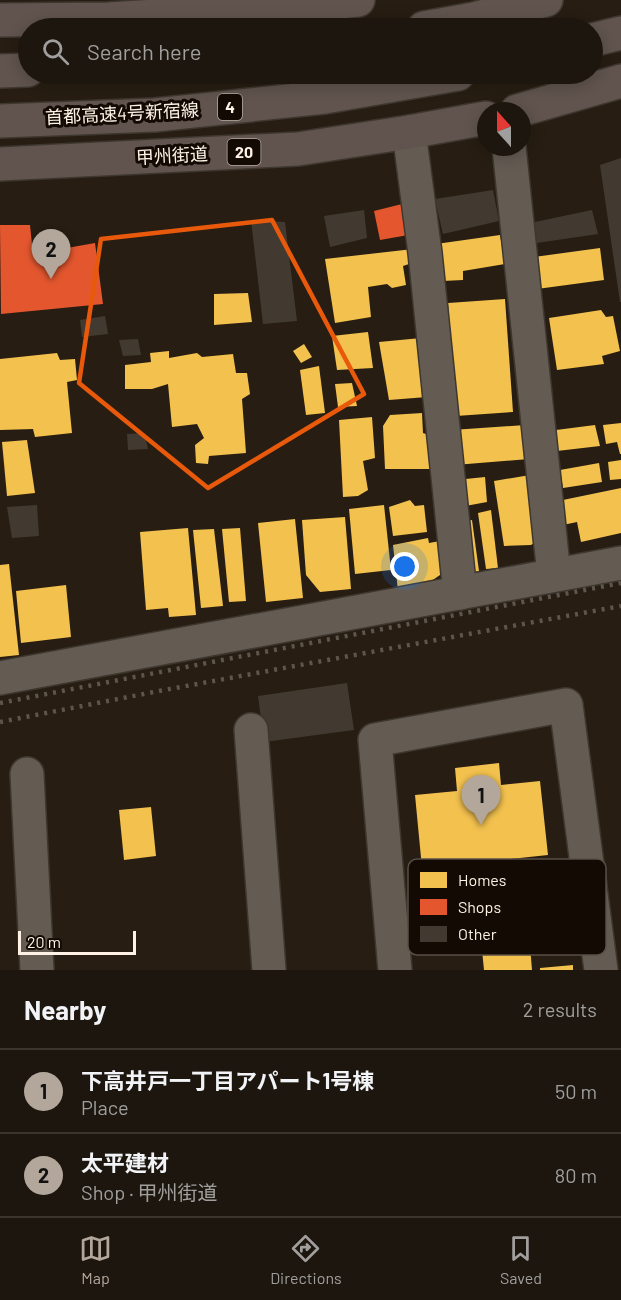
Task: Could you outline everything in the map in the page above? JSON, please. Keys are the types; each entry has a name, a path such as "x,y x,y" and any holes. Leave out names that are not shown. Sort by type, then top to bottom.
{"highway":[{"path":"478,18 546,0"},
{"path":"121,18 350,1"},
{"path":"0,20 80,9 105,18"},
{"path":"603,37 621,33"},
{"path":"0,71 18,70"},
{"path":"531,107 621,81"},
{"name":"首都高速4号新宿線","path":"0,121 166,114 325,97 400,84"},
{"name":"甲州街道","path":"0,164 298,149 477,120"}],"street":[{"path":"409,132 425,253 460,593"},
{"path":"510,156 554,575"},
{"path":"0,678 621,562"},
{"path":"395,970 375,740 566,705 586,859"},
{"path":"252,730 269,970"},
{"path":"27,774 38,970"},
{"path":"599,955 601,970"}],"highlighted area":[{"path":"272,220 364,394 208,488 79,383 101,239"}],"building: Homes":[{"path":"500,235 505,264 463,271 463,280 443,281 436,244"},
{"path":"600,248 604,280 537,289 534,257"},
{"path":"413,249 415,262 403,266 406,285 392,288 387,284 368,287 371,317 335,323 325,259"},
{"path":"248,293 252,322 214,325 214,294"},
{"path":"505,299 513,412 456,416 448,303"},
{"path":"601,310 606,317 613,316 620,351 602,356 604,364 557,370 549,318"},
{"path":"368,332 373,368 337,370 332,336"},
{"path":"421,338 427,397 389,400 379,342"},
{"path":"304,344 312,357 301,363 293,351"},
{"path":"169,351 169,358 197,353 202,357 233,354 236,373 247,373 250,394 242,399 246,453 209,456 208,464 196,463 195,445 204,438 197,424 172,427 168,384 152,389 125,389 125,365 151,362 150,353"},
{"path":"57,353 60,360 75,359 77,380 67,382 72,433 35,437 33,429 0,430 0,359"},
{"path":"319,366 325,413 306,415 300,370"},
{"path":"352,383 357,406 338,407 335,384"},
{"path":"422,413 423,433 429,435 430,469 385,469 383,426 390,415"},
{"path":"372,417 375,458 363,461 368,490 358,496 343,497 339,420"},
{"path":"621,423 620,454 617,442 606,444 603,425"},
{"path":"525,425 529,459 455,465 452,430"},
{"path":"595,425 600,446 557,451 556,430"},
{"path":"27,440 35,493 7,496 2,442"},
{"path":"621,460 621,479 610,480 608,462"},
{"path":"599,463 602,482 563,488 560,470"},
{"path":"530,475 540,539 531,545 504,546 494,481"},
{"path":"485,477 487,502 460,507 456,480"},
{"path":"621,488 621,533 581,542 577,522 563,525 558,501"},
{"path":"410,500 415,506 424,505 427,532 393,536 389,507"},
{"path":"384,505 391,570 355,574 349,509"},
{"path":"491,510 498,568 486,569 478,513"},
{"path":"345,517 351,589 320,592 306,575 302,520"},
{"path":"295,519 303,598 266,602 258,523"},
{"path":"472,520 479,571 466,574 460,522"},
{"path":"188,528 196,615 169,617 168,608 146,610 140,532"},
{"path":"240,528 246,601 229,602 222,529"},
{"path":"214,529 223,606 201,608 193,530"},
{"path":"428,538 429,543 440,541 440,575 427,584 398,591 393,545"},
{"path":"9,564 19,655 0,657 0,565"},
{"path":"66,585 71,637 21,643 16,591"},
{"path":"499,763 501,785 540,781 548,855 509,859 421,859 415,795 457,791 455,768"},
{"path":"151,807 156,856 124,860 119,810"},
{"path":"482,955 531,955 532,970 484,970"},
{"path":"573,965 573,970 540,970 540,968"}],"building: Shops":[{"path":"406,203 414,234 380,240 374,211"},
{"path":"0,225 30,225 33,254 95,243 103,304 1,314"}],"building: Other":[{"path":"621,158 621,302 620,302 600,165"},
{"path":"493,190 499,221 443,234 435,199"},
{"path":"364,210 367,238 330,247 324,216"},
{"path":"592,210 598,234 530,244 530,223"},
{"path":"251,220 285,222 297,321 263,324"},
{"path":"105,316 108,334 82,337 80,320"},
{"path":"138,339 141,355 123,356 119,340"},
{"path":"144,433 148,449 128,450 127,434"},
{"path":"37,505 39,536 12,538 7,507"},
{"path":"347,683 354,730 264,742 258,696"}],"railway":[{"path":"0,703 621,583"},
{"path":"0,722 621,606"}],"place":[{"name":"太平建材","path":"51,279"},
{"name":"下高井戸一丁目アパート1号棟","path":"481,825"}]}
